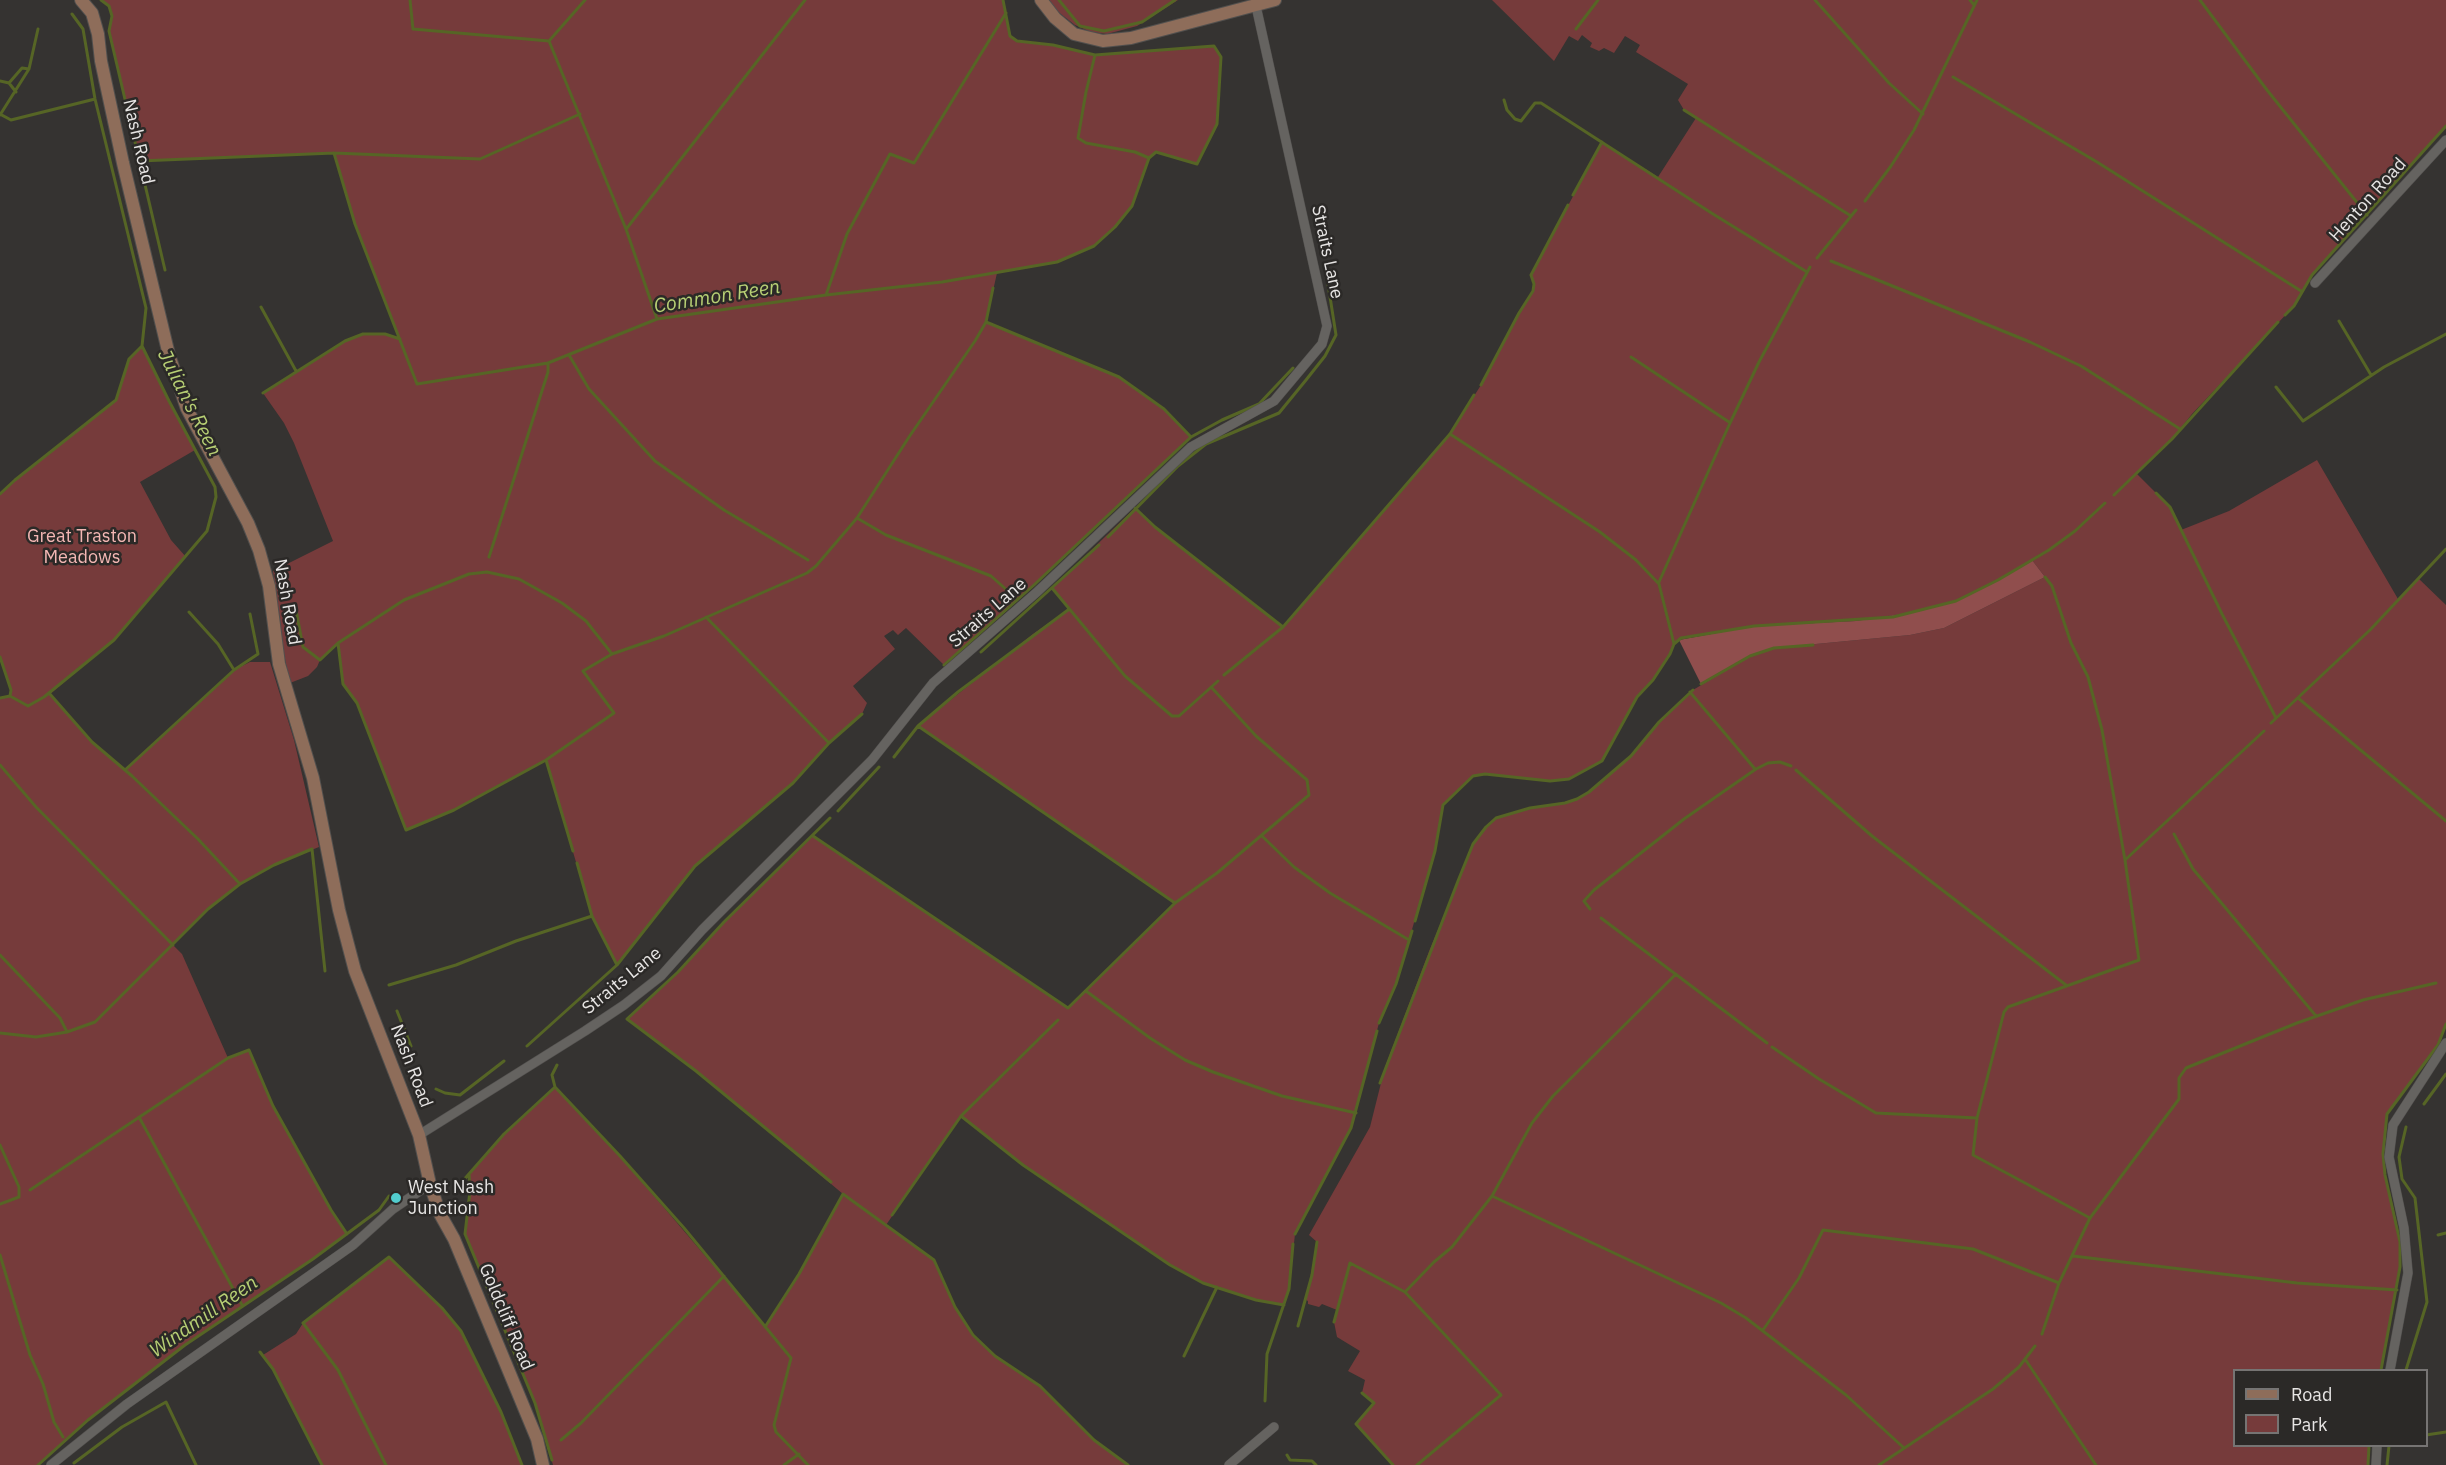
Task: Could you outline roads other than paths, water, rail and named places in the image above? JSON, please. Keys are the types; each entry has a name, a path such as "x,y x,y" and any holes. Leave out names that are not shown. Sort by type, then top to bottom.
{"street":[{"name":"Nash Road","path":"81,0 92,14 98,34 101,61 123,163 169,355 187,409 260,550 269,586 279,664 313,778 339,910 355,971 419,1135 430,1184"},
{"path":"1041,0 1054,18 1074,34 1103,41 1131,38 1275,0"},
{"name":"Straits Lane","path":"419,1135 585,1031 624,1005 661,976 702,930 872,760 933,683 1045,584 1191,447 1274,401 1322,344 1327,326 1256,6"},
{"name":"Henton Road","path":"2315,283 2446,140"},
{"path":"2390,1369 2408,1273 2404,1228 2389,1157 2393,1125 2446,1043"},
{"path":"51,1465 127,1404 353,1245 393,1209 430,1184"},
{"name":"Goldcliff Road","path":"430,1184 537,1439 543,1465"},
{"path":"1229,1465 1274,1427"},
{"path":"2376,1465 2377,1447"}],"waterway":[{"path":"101,0 109,6 112,16 109,31 165,270"},
{"path":"410,0 413,29 549,41 626,229 657,319"},
{"path":"549,41 585,0"},
{"path":"627,228 805,0"},
{"name":"Common Reen","path":"334,153 355,224 417,384 548,363 657,319 826,295 942,282 1057,262 1094,246 1115,227 1132,206 1149,158 1156,152 1197,164 1217,124 1221,57 1214,46 1095,55 1053,45 1017,41 1010,36 1003,0"},
{"name":"Common Reen","path":"1059,0 1080,26 1104,31 1142,22 1175,0"},
{"path":"1576,29 1598,0"},
{"path":"1815,0 1889,83 1923,114"},
{"path":"1970,0 1974,5"},
{"path":"1865,201 1914,130 1977,0"},
{"path":"2200,0 2267,90 2367,215"},
{"path":"826,295 847,234 890,154 914,163 1006,13"},
{"name":"Julian's Reen","path":"0,698 10,696 28,706 44,697 114,640 207,531 216,497 215,487 142,346 146,308 95,99 83,29 72,14"},
{"path":"0,115 29,69 38,29"},
{"path":"1095,55 1078,138 1086,143 1135,152 1149,158"},
{"path":"9,83 22,68 29,69"},
{"path":"1953,77 2097,162 2301,291"},
{"path":"0,81 9,83 16,92"},
{"path":"0,114 11,120 95,99"},
{"path":"1504,100 1507,110 1515,119 1521,121 1535,103 1541,103 1807,272"},
{"path":"1684,110 1851,216"},
{"path":"139,161 334,153 480,159 580,114"},
{"path":"2285,315 2294,306 2312,275 2446,126"},
{"path":"1573,195 1602,142"},
{"path":"1481,385 1533,291 1534,284 1531,275 1568,205"},
{"path":"1817,258 1856,210"},
{"path":"1831,261 2030,342 2081,366 2180,429"},
{"path":"1108,537 1178,466 1206,444 1279,413 1306,380 1325,356 1336,335 1325,265"},
{"path":"1659,582 1759,362 1810,267"},
{"path":"338,643 343,684 357,703 406,830 454,810 546,760 614,713 583,671 612,654 664,636 807,573 816,566 857,518 975,341 986,322 993,288"},
{"path":"261,307 296,371"},
{"path":"2339,321 2371,375"},
{"path":"986,322 1119,377 1164,409 1191,437"},
{"path":"2114,495 2172,439 2278,322"},
{"path":"263,393 345,341 363,334 385,334 400,339"},
{"path":"2276,387 2303,421 2384,367 2446,334"},
{"path":"0,494 116,400 129,359 142,346"},
{"path":"569,355 589,389 655,461 724,510 808,560"},
{"path":"1631,357 1729,422"},
{"path":"489,557 548,372 548,364"},
{"path":"944,665 1034,585 1191,437 1259,404 1293,368"},
{"path":"1224,675 1283,627 1450,434 1474,395"},
{"path":"1415,921 1435,851 1443,805 1473,776 1485,774 1550,781 1569,779 1602,761 1637,697 1653,680 1674,644 1659,584 1636,560 1600,532 1450,434"},
{"path":"2156,493 2170,507 2276,718"},
{"path":"1674,644 1681,638 1754,626 1893,617 1956,601 2049,550 2075,531 2105,503"},
{"path":"1135,508 1155,527 1283,627"},
{"path":"857,518 886,535 991,576 1017,599"},
{"path":"981,652 1099,545"},
{"path":"2271,723 2370,630 2446,549"},
{"path":"296,610 303,647 320,660 338,643 404,600 469,574 487,572 519,579 562,603 586,621 612,654"},
{"path":"2045,577 2052,586 2071,643 2088,677 2102,730 2125,860 2139,960 2008,1007 2004,1012 1977,1118 1973,1155 2090,1218"},
{"path":"1052,588 1125,676 1172,716 1179,716 1218,681"},
{"path":"894,757 918,726 958,692 1068,610"},
{"path":"189,612 218,644 234,670"},
{"path":"125,770 234,670 258,654 250,614"},
{"path":"706,617 829,743"},
{"path":"1701,684 1750,656 1774,648 1813,645"},
{"path":"0,657 11,690 10,696"},
{"path":"813,836 1068,1008 1175,903 1217,873 1309,795 1307,780 1256,736 1212,688"},
{"path":"1380,1083 1473,844 1486,827 1496,818 1530,808 1565,803 1589,792 1631,756 1659,722 1693,690"},
{"path":"1690,692 1755,769"},
{"path":"49,693 92,742 132,776 198,839 240,884"},
{"path":"2298,698 2446,821"},
{"path":"527,1046 617,965 695,866 793,783 829,743 862,714"},
{"path":"918,726 1175,903"},
{"path":"2125,860 2264,731"},
{"path":"546,760 573,851"},
{"path":"1590,909 1584,901 1594,890 1684,819 1768,763 1780,762 1791,766"},
{"path":"0,765 36,807 173,945"},
{"path":"838,811 879,767"},
{"path":"1796,770 1872,836 2066,985"},
{"path":"830,818 724,922 678,972 627,1019 696,1071 831,1182"},
{"path":"2174,834 2193,869 2316,1016"},
{"path":"1262,836 1294,867 1330,893 1409,940"},
{"path":"0,1033 36,1037 67,1032 95,1022 208,909 240,884 274,865 312,849 325,971"},
{"path":"577,863 592,916 617,965"},
{"path":"389,985 456,965 516,941 592,916"},
{"path":"1601,918 1767,1043"},
{"path":"1379,1023 1396,984 1412,931"},
{"path":"0,955 60,1018 67,1032"},
{"path":"1405,1292 1452,1247 1492,1196 1532,1123 1553,1096 1676,974"},
{"path":"2042,1334 2059,1283 2090,1218 2179,1099 2179,1078 2186,1068 2297,1023 2363,1000 2436,983"},
{"path":"1086,991 1150,1038 1185,1060 1282,1096 1356,1113"},
{"path":"397,1011 411,1046"},
{"path":"892,1215 961,1116 1058,1020"},
{"path":"2381,1369 2400,1267 2400,1242 2385,1175 2383,1154 2387,1114 2438,1045 2446,1024"},
{"path":"1295,1234 1351,1128 1377,1031"},
{"path":"1772,1047 1819,1079 1876,1113 1977,1118"},
{"path":"30,1190 228,1058 249,1050 273,1106 331,1210 347,1234"},
{"path":"436,1089 460,1095 504,1061"},
{"path":"557,1065 552,1075 555,1087 684,1228 791,1358 774,1425 776,1432 808,1465"},
{"path":"2424,1104 2446,1074"},
{"path":"461,1183 504,1134 555,1087"},
{"path":"961,1116 1023,1165 1170,1265 1203,1283 1256,1300 1284,1305"},
{"path":"139,1117 242,1305"},
{"path":"2406,1127 2399,1157 2402,1179 2415,1198 2427,1302 2406,1369"},
{"path":"0,1145 19,1187 19,1197 0,1204"},
{"path":"469,1174 470,1191 465,1234 535,1403 552,1460"},
{"path":"765,1327 799,1274 843,1194 934,1260 955,1307 973,1335 995,1356 1040,1386 1094,1440 1128,1465"},
{"name":"Windmill Reen","path":"38,1465 88,1420 185,1345 313,1259 379,1210 389,1196"},
{"path":"1492,1196 1721,1303 1746,1318 1846,1395 1904,1448"},
{"path":"1763,1330 1799,1278 1823,1230 1973,1249 2059,1283"},
{"path":"2438,1235 2446,1233"},
{"path":"1298,1326 1312,1275 1317,1242"},
{"path":"1265,1401 1267,1354 1289,1289 1293,1244"},
{"path":"0,1255 30,1355 43,1384 54,1422 63,1437"},
{"path":"2073,1256 2297,1283 2397,1290"},
{"path":"386,1465 338,1370 303,1323 389,1257 442,1308 461,1331 501,1412 522,1465"},
{"path":"1334,1322 1350,1263 1405,1292 1501,1395 1417,1465"},
{"path":"561,1440 581,1423 724,1276"},
{"path":"1184,1356 1217,1287"},
{"path":"1879,1465 1993,1389 2019,1367 2035,1346"},
{"path":"260,1352 273,1369 322,1465"},
{"path":"2025,1359 2096,1465"},
{"path":"1362,1393 1374,1403 1356,1424 1393,1465"},
{"path":"74,1463 122,1427 166,1402 196,1465"},
{"path":"2428,1435 2446,1432"},
{"path":"2368,1465 2369,1447"},
{"path":"2387,1465 2389,1447"},
{"path":"784,1465 799,1454"},
{"path":"1287,1455 1290,1460 1312,1461 1316,1465"}],"place":[{"name":"West Nash Junction","path":"396,1198"}],"park label":[{"name":"Great Traston Meadows","path":"82,547"}]}
